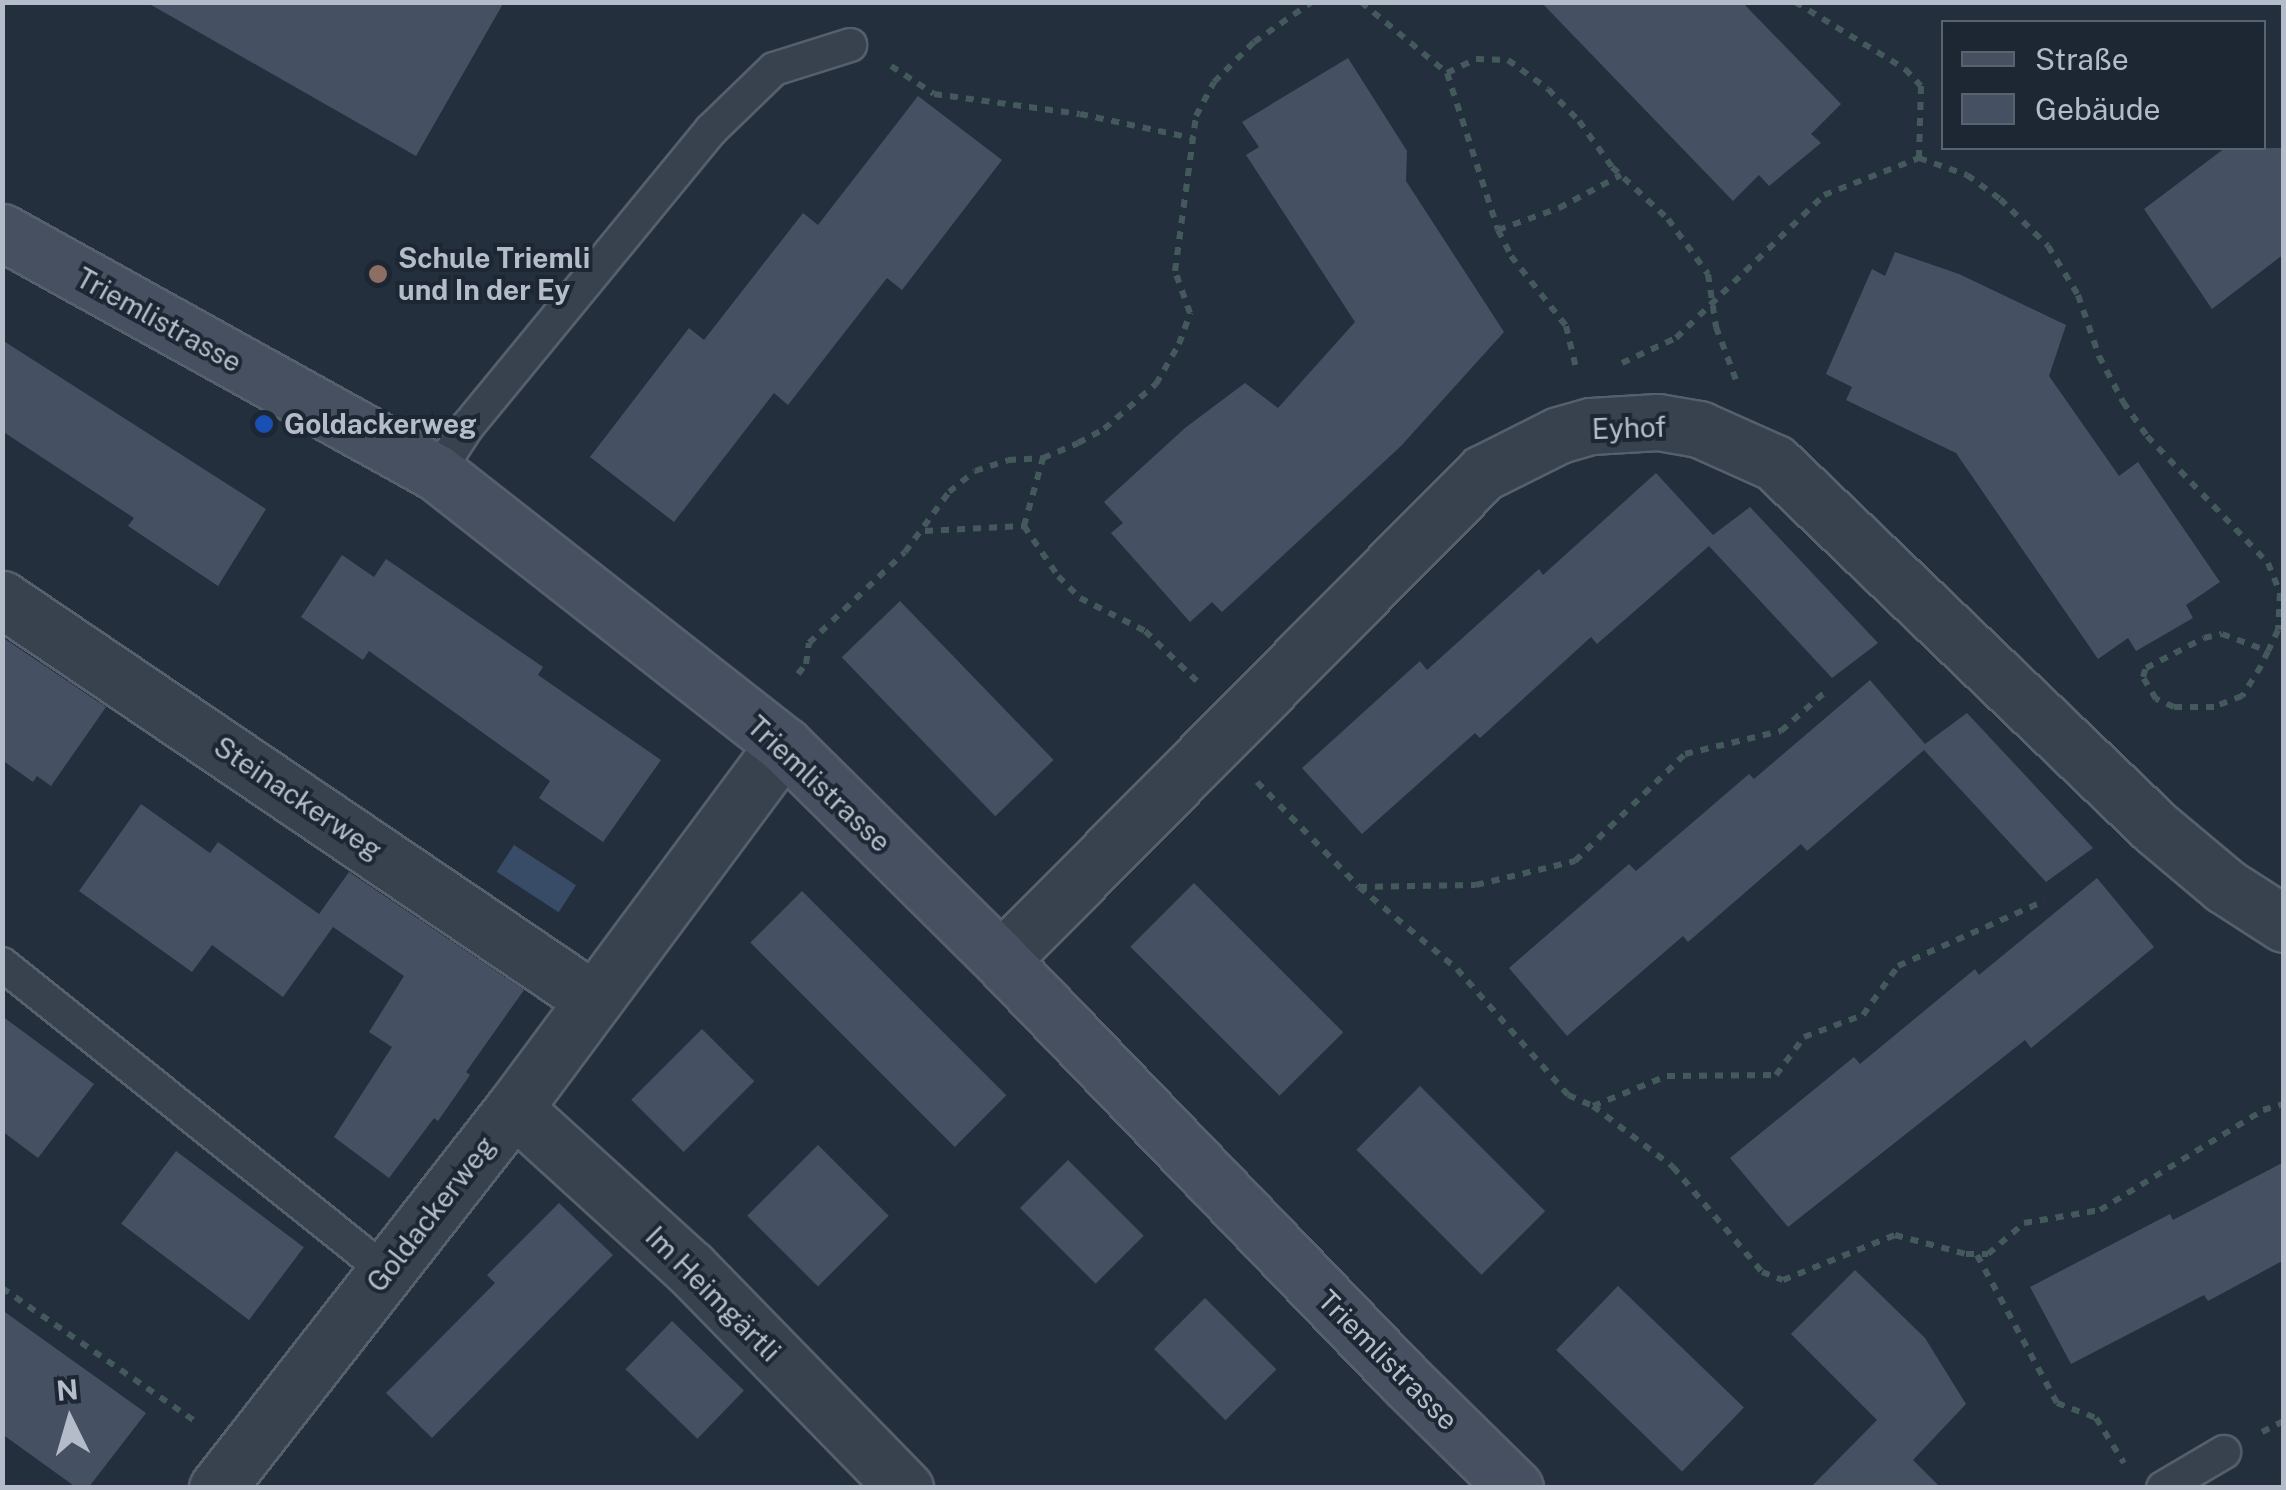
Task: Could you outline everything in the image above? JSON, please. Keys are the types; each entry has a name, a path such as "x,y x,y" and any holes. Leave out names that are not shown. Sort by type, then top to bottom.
{"street":[{"name":"Triemlistrasse","path":"2,232 437,473 784,744 1001,960 1405,1380 1515,1488"},
{"name":"Eyhof","path":"1001,960 1483,473 1559,435 1586,404 1698,428 1776,463 2156,828 2225,886 2284,924"},
{"name":"Steinackerweg","path":"2,599 592,999"},
{"name":"Goldackerweg","path":"217,1488 514,1108 784,744"},
{"name":"Im Heimgärtli","path":"514,1108 690,1268 905,1488"}],"lane":[{"path":"437,473 466,427 711,130 774,69 850,45"},
{"path":"2,964 385,1271"},
{"path":"2163,1488 2224,1452"}],"path":[{"path":"798,674 806,664 809,643 924,531 949,492 975,471 1008,460 1043,458 1104,429 1141,402 1180,344 1190,313 1175,271 1178,226 1196,116 1214,82 1254,42 1312,2"},
{"path":"1360,2 1447,72 1498,230 1511,256 1566,326 1586,404 1713,306 1824,194 1919,158 1968,175 2000,199 2048,246 2078,295 2099,356 2123,402 2147,436 2268,564 2280,593 2278,630 2268,651 2242,696 2214,707 2174,707 2156,698 2143,677 2146,668 2222,634 2268,651"},
{"path":"1795,2 1904,69 1921,86 1919,158"},
{"path":"1447,72 1476,59 1508,60 1548,89 1621,175 1668,219 1708,274 1713,306 1737,382 1743,448"},
{"path":"913,78 934,94 1080,114 1192,138"},
{"path":"1498,230 1559,208 1621,175"},
{"path":"1043,458 1024,526 1058,576 1080,598 1145,631 1359,887 1457,969 1568,1094 1593,1106 1673,1167 1771,1277 1793,1279 1895,1235 1977,1255 1988,1254 2024,1224 2100,1210 2262,1110 2284,1104"},
{"path":"924,531 1024,526"},
{"path":"1359,887 1476,886 1575,861 1686,754 1782,731 1824,693"},
{"path":"1593,1106 1667,1076 1776,1075 1804,1037 1863,1016 1898,966 2044,901"},
{"path":"1977,1255 2057,1403 2096,1418 2130,1474"},
{"path":"2,1288 200,1424"}],"water":[{"path":"514,845 576,885 559,912 497,872"}],"building":[{"path":"146,2 504,2 416,156"},
{"path":"1541,2 1742,2 1841,104 1811,134 1821,143 1769,186 1759,175 1733,201"},
{"path":"1348,58 1407,151 1406,181 1504,332 1401,446 1222,612 1212,602 1190,622 1111,533 1123,523 1104,502 1185,428 1245,383 1278,408 1355,322 1246,155 1259,147 1242,122"},
{"path":"918,96 1002,160 902,290 887,278 788,405 774,393 674,522 590,457 689,328 704,340 803,213 818,225"},
{"path":"2284,148 2284,254 2212,309 2144,209 2222,150"},
{"path":"1895,252 1959,274 2066,325 2049,376 2119,476 2138,462 2220,582 2186,605 2193,618 2136,651 2128,638 2098,659 1956,453 1846,400 1852,387 1826,374 1872,269 1885,276"},
{"path":"2,340 266,509 218,586 128,526 134,518 2,431"},
{"path":"1656,473 1713,535 1750,507 1878,643 1832,678 1709,546 1597,644 1591,637 1480,738 1475,733 1362,834 1302,768 1420,661 1427,670 1539,569 1543,575"},
{"path":"342,555 374,577 386,559 543,667 538,675 661,760 603,842 539,798 550,781 369,651 363,660 301,617"},
{"path":"900,601 1054,760 995,816 842,657"},
{"path":"2,637 106,707 51,786 37,776 33,782 2,760"},
{"path":"1870,680 1925,744 1967,713 2093,848 2046,882 1924,750 1807,851 1801,844 1688,942 1683,936 1567,1036 1509,968 1629,864 1636,871 1749,774 1754,779"},
{"path":"141,804 210,853 218,842 319,914 349,872 524,990 466,1072 470,1075 438,1121 434,1118 389,1178 334,1137 392,1047 369,1032 404,976 333,927 283,997 212,945 192,972 79,891"},
{"path":"2097,878 2154,947 2031,1048 2025,1040 1788,1227 1730,1158 1854,1057 1860,1064 1975,969 1979,975"},
{"path":"1194,883 1343,1032 1280,1096 1130,947"},
{"path":"802,891 1006,1095 955,1147 750,943"},
{"path":"2,1016 94,1084 38,1158 2,1131"},
{"path":"702,1029 754,1081 684,1152 631,1100"},
{"path":"1420,1086 1545,1211 1482,1275 1356,1150"},
{"path":"818,1145 889,1216 818,1286 747,1216"},
{"path":"176,1151 304,1247 249,1320 121,1224"},
{"path":"1068,1160 1144,1236 1096,1284 1020,1208"},
{"path":"2284,1162 2284,1260 2208,1301 2204,1295 2071,1364 2030,1287 2170,1214 2173,1220"},
{"path":"559,1203 613,1255 432,1438 386,1393 495,1283 487,1275"},
{"path":"1855,1270 1925,1338 1966,1404 1913,1460 1941,1488 1810,1488 1877,1420 1791,1334"},
{"path":"1618,1286 1744,1408 1682,1472 1556,1350"},
{"path":"1205,1298 1276,1369 1226,1420 1154,1349"},
{"path":"2,1310 146,1413 88,1488 77,1488 2,1434"},
{"path":"672,1321 744,1390 697,1439 625,1369"}],"place":[{"name":"Schule Triemli und In der Ey","path":"378,274"},
{"name":"Goldackerweg","path":"264,424"}]}
